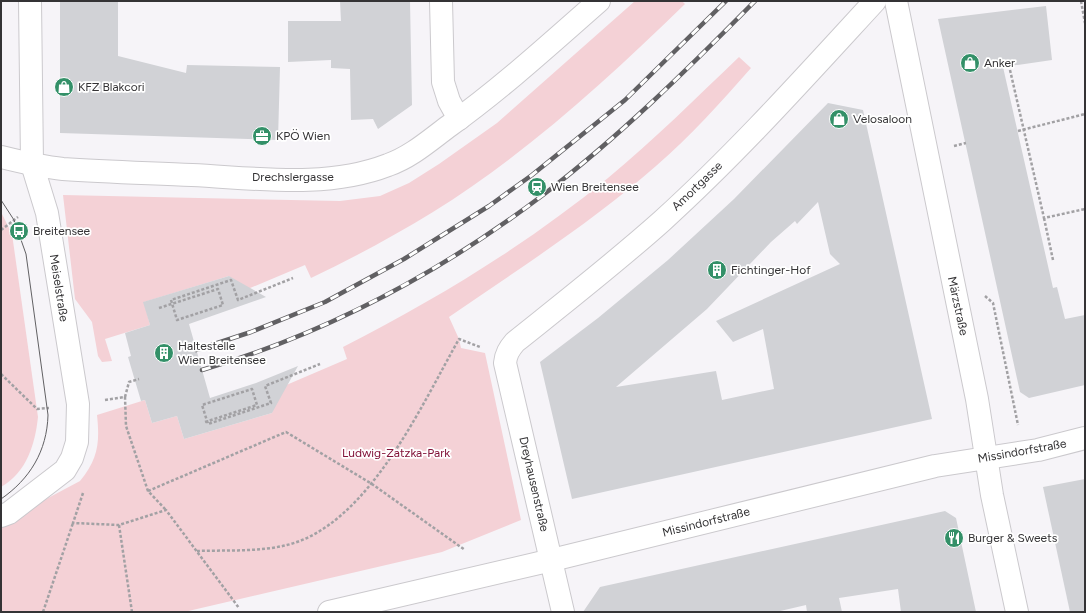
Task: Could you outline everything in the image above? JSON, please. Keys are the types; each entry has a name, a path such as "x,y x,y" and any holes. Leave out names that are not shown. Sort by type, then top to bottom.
{"street":[{"name":"Meiselstraße","path":"1,516 9,513 65,470 72,458 77,442 79,421 78,404 47,213 32,164 30,1"},
{"path":"441,1 443,82 449,101 459,119"},
{"name":"Drechslergasse","path":"1,157 62,169 269,178 311,179 340,177 365,172 389,165 406,156 459,119 519,72 599,1"},
{"name":"Amortgasse","path":"506,356 515,342 594,279 662,221 696,189 772,113 875,1"},
{"name":"Märzstraße","path":"896,1 977,399 992,495 1017,612"},
{"name":"Dreyhausenstraße","path":"506,356 506,363 563,612"},
{"name":"Missindorfstraße","path":"329,612 552,560 935,466 985,457 1038,450 1085,438"}],"path":[{"path":"1081,1 1085,23"},
{"path":"1010,70 1053,260"},
{"path":"1018,131 1085,114"},
{"path":"1044,218 1085,209"},
{"path":"159,308 167,306 174,303 218,289 223,305 177,320 174,310 173,304 172,300 231,280 238,300 293,278"},
{"path":"197,551 270,548 287,545 306,539 328,526 350,507 372,484 409,426 459,339"},
{"path":"205,422 213,420 220,417 228,415 257,404 252,389 202,405 206,420 208,424 272,403 265,386 320,364"},
{"path":"1,374 37,409 125,397"},
{"path":"139,379 129,382 125,397 126,426 148,491 166,510 239,608"},
{"path":"148,491 286,432 372,484 468,553"},
{"path":"43,612 83,494 81,487"},
{"path":"72,523 119,525 166,510"},
{"path":"119,525 132,612"}],"green space":[{"path":"635,1 682,1 685,4 596,88 565,115 501,166 467,190 433,212 358,255 311,278 305,265 243,291 229,276 144,302 150,325 105,339 112,361 102,362 98,356 92,322 75,299 63,195 340,201 380,196 409,183 439,164 497,123"},
{"name":"Ludwig-Zatzka-Park","path":"739,57 751,68 669,155 632,187 581,226 449,317 459,339 461,348 485,353 521,520 442,552 184,612 1,612 1,523 80,481 94,458 98,442 97,415 145,400 152,423 177,416 184,439 272,413 277,389 347,359 343,347 413,310 480,270 577,203 642,149"},
{"path":"1,212 12,234 38,417 35,437 28,456 17,474 1,487"}],"building":[{"path":"60,1 118,1 118,56 186,73 187,65 280,67 278,140 60,133"},
{"path":"340,1 410,1 412,105 378,129 373,119 351,120 350,69 331,68 331,60 288,62 288,21 341,21"},
{"path":"1046,6 1052,60 1003,67 1053,288 1057,287 1065,319 1085,315 1085,385 1029,398 1020,392 938,19"},
{"path":"828,103 863,110 932,419 572,499 540,362 598,318 668,260 734,199","holes":["818,202 830,254 840,264 716,321 733,342 763,329 774,389 722,400 716,371 616,387 707,309 771,242 795,221 797,224"]},
{"name":"Haltestelle Wien Breitensee","path":"229,276 266,297 189,324 210,398 256,383 298,366 272,413 184,439 177,416 152,423 145,400 141,401 128,357 131,356 125,333 150,325 143,302"},
{"path":"1085,479 1085,612 1070,612 1043,487"},
{"path":"945,511 956,518 976,612 901,612 898,589 839,598 842,612 807,612 806,605 776,612 583,612 600,587"}],"tram line":[{"path":"1,200 14,220 26,254 48,415 44,440 35,463 20,482 1,499"}],"railway":[{"path":"196,350 251,332 325,302 404,259 489,206 532,175 625,100 726,1"},
{"path":"202,370 248,355 337,319 423,275 464,250 543,195 599,150 679,77 755,1"}],"place":[{"name":"Anker","path":"970,63"},
{"name":"KFZ Blakcori","path":"64,87"},
{"name":"Velosaloon","path":"839,119"},
{"name":"KPÖ Wien","path":"262,136"},
{"name":"Wien Breitensee","path":"537,187"},
{"name":"Breitensee","path":"19,231"},
{"name":"Fichtinger-Hof","path":"717,270"},
{"name":"Haltestelle Wien Breitensee","path":"164,353"},
{"name":"Burger & Sweets","path":"954,538"}]}
